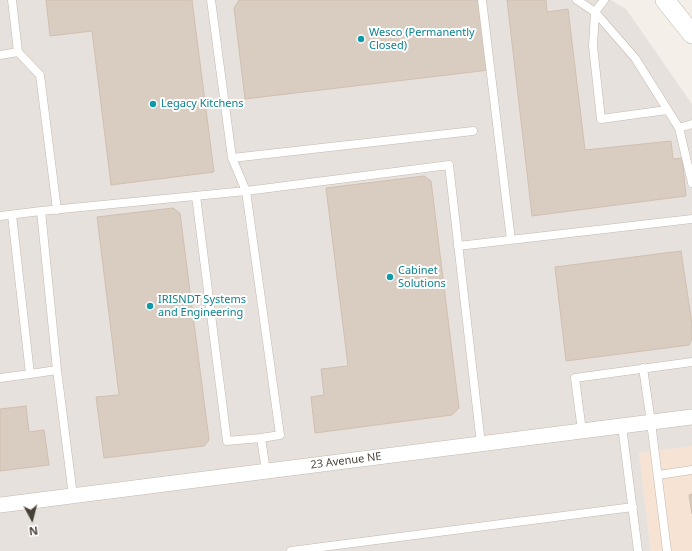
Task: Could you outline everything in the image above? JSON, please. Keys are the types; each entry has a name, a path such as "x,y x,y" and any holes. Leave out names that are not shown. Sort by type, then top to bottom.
{"street":[{"path":"665,0 692,34"},
{"name":"23 Avenue NE","path":"0,505 692,417"}],"lane":[{"path":"12,0 18,52 40,75 57,210"},
{"path":"196,196 227,442 280,435 246,191 232,158 211,0"},
{"path":"482,0 511,240"},
{"path":"577,0 595,12 635,58 679,128 692,183"},
{"path":"604,0 595,12 593,46 601,119 667,110"},
{"path":"0,54 18,52"},
{"path":"679,128 692,124"},
{"path":"232,158 473,131"},
{"path":"0,216 246,191 449,165 482,444"},
{"path":"41,211 57,370 73,496"},
{"path":"12,215 30,374"},
{"path":"458,246 692,219"},
{"path":"582,431 575,378 692,362"},
{"path":"643,368 667,551"},
{"path":"0,378 57,370"},
{"path":"622,426 638,551"},
{"path":"261,438 266,471"},
{"path":"658,475 692,470"},
{"path":"291,551 633,507"}],"shaded area":[{"path":"0,0 611,0 626,9 692,104 692,446 639,453 651,551 0,551"},
{"path":"692,446 692,551 651,551 639,453"}],"building":[{"name":"Legacy Kitchens","path":"46,0 192,0 214,172 111,185 92,31 50,36"},
{"name":"Wesco (Permanently Closed)","path":"239,0 480,0 489,70 245,99 234,8"},
{"path":"507,0 546,0 547,12 568,9 585,150 671,141 673,159 682,158 686,196 532,216"},
{"name":"Cabinet Solutions","path":"424,176 431,181 459,408 452,415 315,433 311,397 324,395 321,369 348,366 326,188"},
{"name":"IRISNDT Systems and Engineering","path":"173,208 180,213 209,440 204,446 104,458 96,397 119,395 97,217"},
{"path":"681,251 692,324 692,339 689,345 566,361 555,267"},
{"path":"26,406 29,432 44,430 49,465 0,471 0,409"},
{"path":"692,494 692,514 689,495"}],"place":[{"name":"Wesco (Permanently Closed)","path":"361,39"},
{"name":"Legacy Kitchens","path":"153,104"},
{"name":"Cabinet Solutions","path":"390,277"},
{"name":"IRISNDT Systems and Engineering","path":"150,306"}]}
